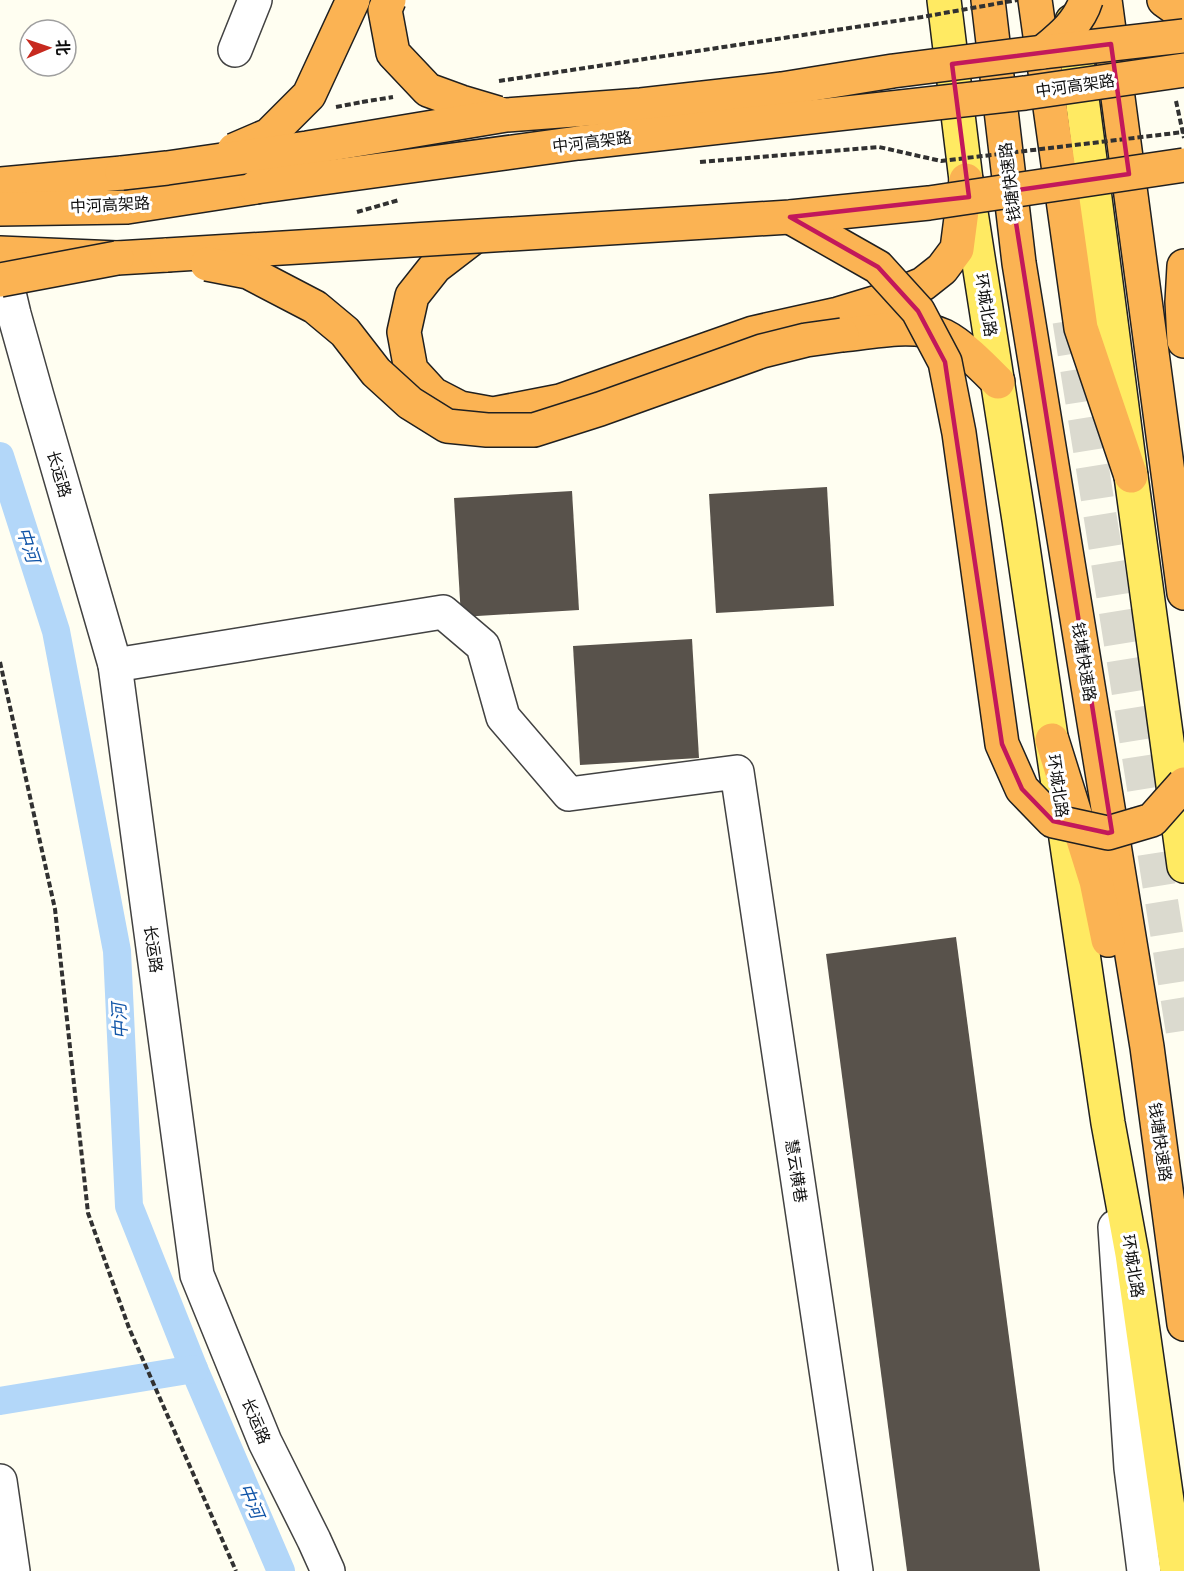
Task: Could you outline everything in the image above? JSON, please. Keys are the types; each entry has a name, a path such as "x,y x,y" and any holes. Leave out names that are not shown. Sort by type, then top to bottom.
{"highway":[{"path":"204,162 268,135 309,95 353,0"},
{"path":"389,0 385,10 393,53 428,90 506,115"},
{"name":"钱塘快速路","path":"988,0 1019,263 1145,1035 1184,1324"},
{"path":"1035,0 1081,328 1131,476"},
{"path":"1043,52 1067,32 1083,11 1086,0"},
{"path":"1105,0 1184,593"},
{"path":"1164,0 1178,10 1184,11"},
{"path":"0,184 156,170 506,115 641,105 782,89 1043,52 1184,36"},
{"name":"中河高架路","path":"0,209 127,207 578,143 1025,93 1184,70"},
{"path":"0,254 117,258 790,217 929,203 1184,165"},
{"path":"167,255 248,272 315,307 345,332 376,372 410,403 447,426 487,430 534,430 600,410 762,351 806,340 881,301 923,284 942,269 957,249 966,180"},
{"path":"0,222 127,207"},
{"path":"790,217 878,267 918,311 945,362 959,433 1002,744 1022,789 1053,821 1108,833 1152,820 1184,784"},
{"path":"474,237 435,267 412,296 404,332 411,370 433,394 460,408 493,414 560,401 753,333 840,324 928,331 946,337 973,357 998,382"},
{"path":"0,280 117,258"},
{"path":"1184,266 1182,302 1184,341"},
{"path":"1052,740 1096,881 1175,1253"}],"main road":[{"name":"环城北路","path":"944,0 966,180 1108,1124 1132,1254 1177,1571"},
{"path":"1069,0 1184,866"}],"street":[{"path":"235,50 255,0"},
{"name":"长运路","path":"0,254 7,314 115,664 196,1275 265,1442 328,1571"},
{"name":"慧云横巷","path":"115,664 443,612 483,646 504,717 569,794 736,772 856,1571"},
{"path":"1108,1124 1131,1468 1144,1571"},
{"path":"0,1481 13,1571"}],"path":[{"path":"490,82 922,17 1017,0"},
{"path":"362,102 397,97"},
{"path":"693,163 879,147 941,161 1184,132"},
{"path":"0,662 55,909 88,1213 129,1328 236,1571"}],"highlighted area":[{"path":"1111,44 1129,174 1011,191 1112,832 1108,833 1053,821 1022,789 1002,744 945,362 918,311 878,267 790,217 969,197 952,64"}],"building":[{"path":"827,487 834,606 716,613 709,494"},
{"path":"572,491 579,610 461,617 454,498"},
{"path":"692,639 699,758 580,765 573,646"},
{"path":"956,937 1040,1571 907,1571 826,954"}],"waterway":[{"name":"中河","path":"0,456 56,631 117,951 129,1206 194,1369 281,1571"},
{"path":"0,1401 194,1369"}],"tunnel":[{"path":"1069,321 1184,1042"}]}
